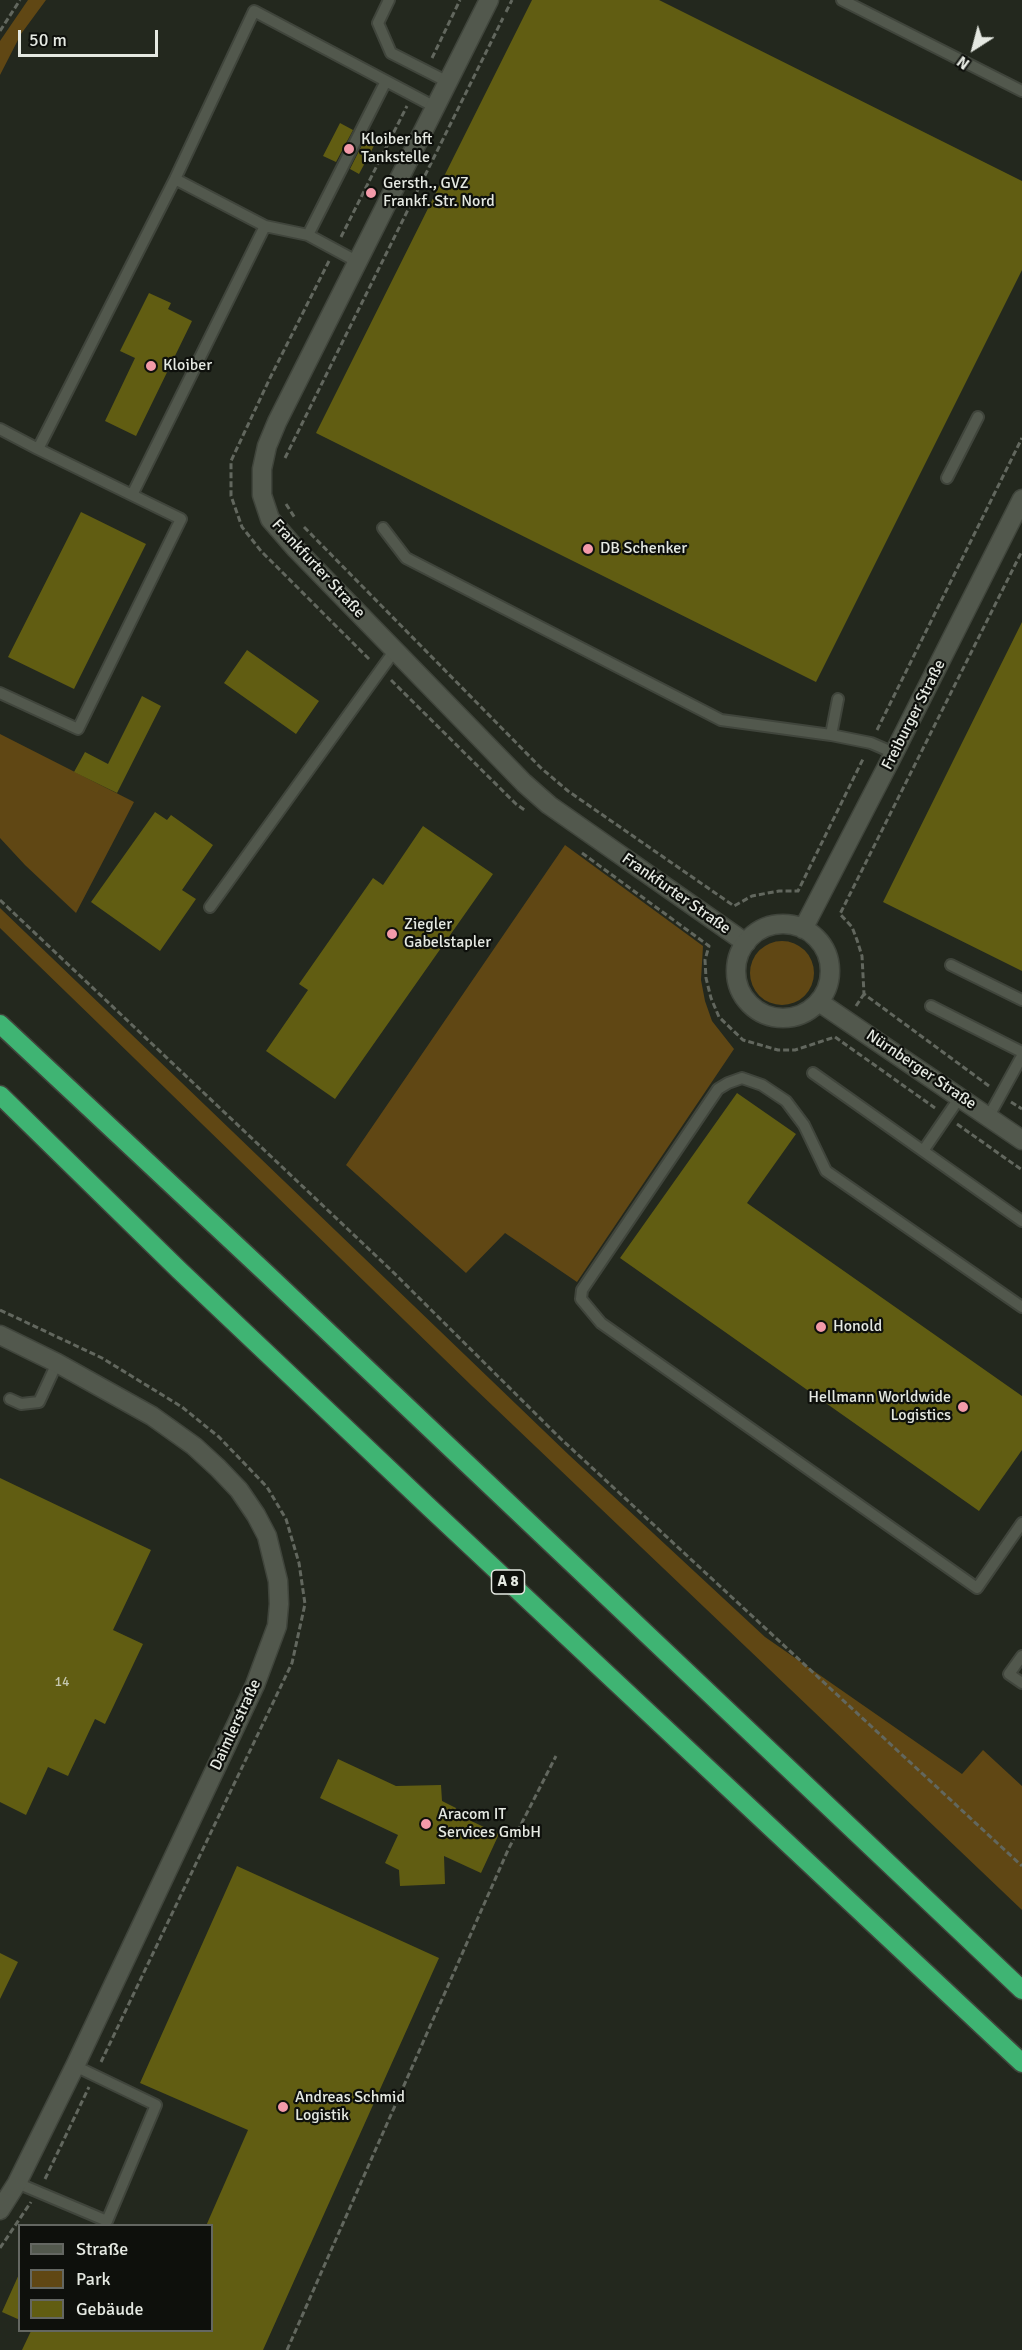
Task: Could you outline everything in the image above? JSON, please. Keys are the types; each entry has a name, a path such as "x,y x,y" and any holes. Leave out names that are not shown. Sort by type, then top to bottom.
{"highway":[{"path":"0,1024 1022,1990"},
{"name":"A 8","path":"0,1095 438,1516 1022,2063"}],"street":[{"name":"Frankfurter Straße","path":"489,0 277,422 267,446 262,470 262,495 270,519 524,783 549,805 746,943"},
{"name":"Freiburger Straße","path":"803,929 1022,499"},
{"path":"782,924 803,929 820,942 828,957 830,973 828,988 819,1002 807,1012 792,1018 775,1018 760,1012 748,1002 739,988 736,973 738,957 746,943 756,933 768,927 782,924"},
{"name":"Nürnberger Straße","path":"819,1002 1022,1140"},
{"name":"Daimlerstraße","path":"0,1335 57,1363 152,1416 194,1446 218,1468 238,1490 256,1515 267,1536 276,1569 279,1604 277,1626 255,1685 75,2066 17,2183 0,2210"}],"lane":[{"path":"389,0 378,23 390,53 448,82"},
{"path":"842,0 1022,91"},
{"path":"38,449 175,179 254,11 435,107"},
{"path":"308,236 386,81"},
{"path":"175,179 265,226 308,236 358,262"},
{"path":"132,495 265,226"},
{"path":"947,478 978,417"},
{"path":"0,429 181,519 78,729 0,693"},
{"path":"383,528 406,558 721,720 871,742 894,753"},
{"path":"210,907 395,650"},
{"path":"831,735 838,699"},
{"path":"951,965 1022,1000"},
{"path":"931,1006 1022,1054 989,1116"},
{"path":"813,1073 1022,1221"},
{"path":"1022,1307 826,1171 804,1125 786,1101 762,1085 742,1078 718,1089 582,1290 581,1299 601,1323 977,1588 1022,1523"},
{"path":"923,1152 960,1097"},
{"path":"10,1399 21,1404 39,1402 57,1363"},
{"path":"1022,1656 1009,1674 1022,1683"},
{"path":"17,2183 107,2221 156,2105 75,2066"}],"path":[{"path":"0,31 20,0"},
{"path":"426,71 460,0"},
{"path":"283,462 512,0"},
{"path":"413,95 244,430 231,461 231,496 242,527 261,551 516,804 532,816"},
{"path":"365,191 371,193"},
{"path":"281,496 297,521 541,768 568,791 734,906 752,896 778,891 798,891 1022,438"},
{"path":"1002,1095 864,994 862,956 852,927 840,914 1022,550"},
{"path":"574,847 709,946 705,960 711,999 719,1017 743,1040 778,1050 795,1050 835,1037 1022,1170"},
{"path":"0,900 391,1270 560,1438 1022,1866"},
{"path":"0,1310 112,1364 182,1407 235,1452 267,1487 286,1519 299,1563 305,1604 292,1663 52,2166 11,2235 0,2248"},
{"path":"287,2350 508,1850 556,1756"}],"green space":[{"path":"28,0 46,0 21,34 0,75 0,41"},
{"path":"0,734 134,802 76,913 0,838"},
{"path":"565,845 703,946 701,980 705,1001 712,1021 734,1049 577,1282 505,1233 466,1273 346,1165"},
{"path":"0,908 569,1455 765,1637 962,1774 983,1750 1022,1786 1022,1910 472,1386 0,928"},
{"path":"776,941 788,941 805,950 812,961 814,973 812,985 805,996 788,1005 776,1005 764,1000 755,991 750,979 750,967 755,955 764,946"}],"building":[{"path":"532,0 659,0 1022,181 1022,270 816,682 316,433"},
{"path":"340,123 353,130 336,162 323,156"},
{"path":"366,137 376,142 359,174 350,169"},
{"name":"Kloiber","path":"149,293 171,303 168,309 192,321 136,436 105,421 135,358 120,351"},
{"path":"81,512 146,544 74,689 8,657"},
{"path":"1022,622 1022,971 883,902"},
{"path":"247,650 319,701 296,734 224,683"},
{"path":"142,696 161,706 117,793 74,772 85,752 108,764"},
{"path":"155,812 167,820 171,815 213,845 182,890 196,899 160,951 91,902"},
{"name":"Ziegler Gabelstapler","path":"423,826 493,874 335,1099 266,1051 308,990 299,984 373,878 383,885"},
{"name":"Honold","path":"737,1093 796,1134 747,1203 1022,1396 1022,1450 979,1511 620,1258"},
{"path":"0,1478 151,1550 113,1630 143,1644 105,1724 95,1719 68,1776 48,1767 26,1815 0,1802"},
{"name":"Aracom IT Services GmbH","path":"338,1759 396,1786 441,1785 442,1801 456,1808 454,1813 499,1834 481,1873 444,1856 445,1884 400,1886 399,1870 385,1863 398,1835 320,1798"},
{"name":"Andreas Schmid Logistik","path":"237,1866 439,1958 263,2350 22,2350 31,2332 213,2332 213,2224 207,2224 248,2130 140,2083"},
{"path":"0,1953 18,1962 0,1999"},
{"path":"18,2276 18,2319 2,2312"}],"place":[{"name":"Kloiber bft Tankstelle","path":"349,149"},
{"name":"Gersth., GVZ Frankf. Str. Nord","path":"371,193"},
{"name":"Kloiber","path":"151,366"},
{"name":"DB Schenker","path":"588,549"},
{"name":"Ziegler Gabelstapler","path":"392,934"},
{"name":"Honold","path":"821,1327"},
{"name":"Hellmann Worldwide Logistics","path":"963,1407"},
{"name":"Aracom IT Services GmbH","path":"426,1824"},
{"name":"Andreas Schmid Logistik","path":"283,2107"}]}
